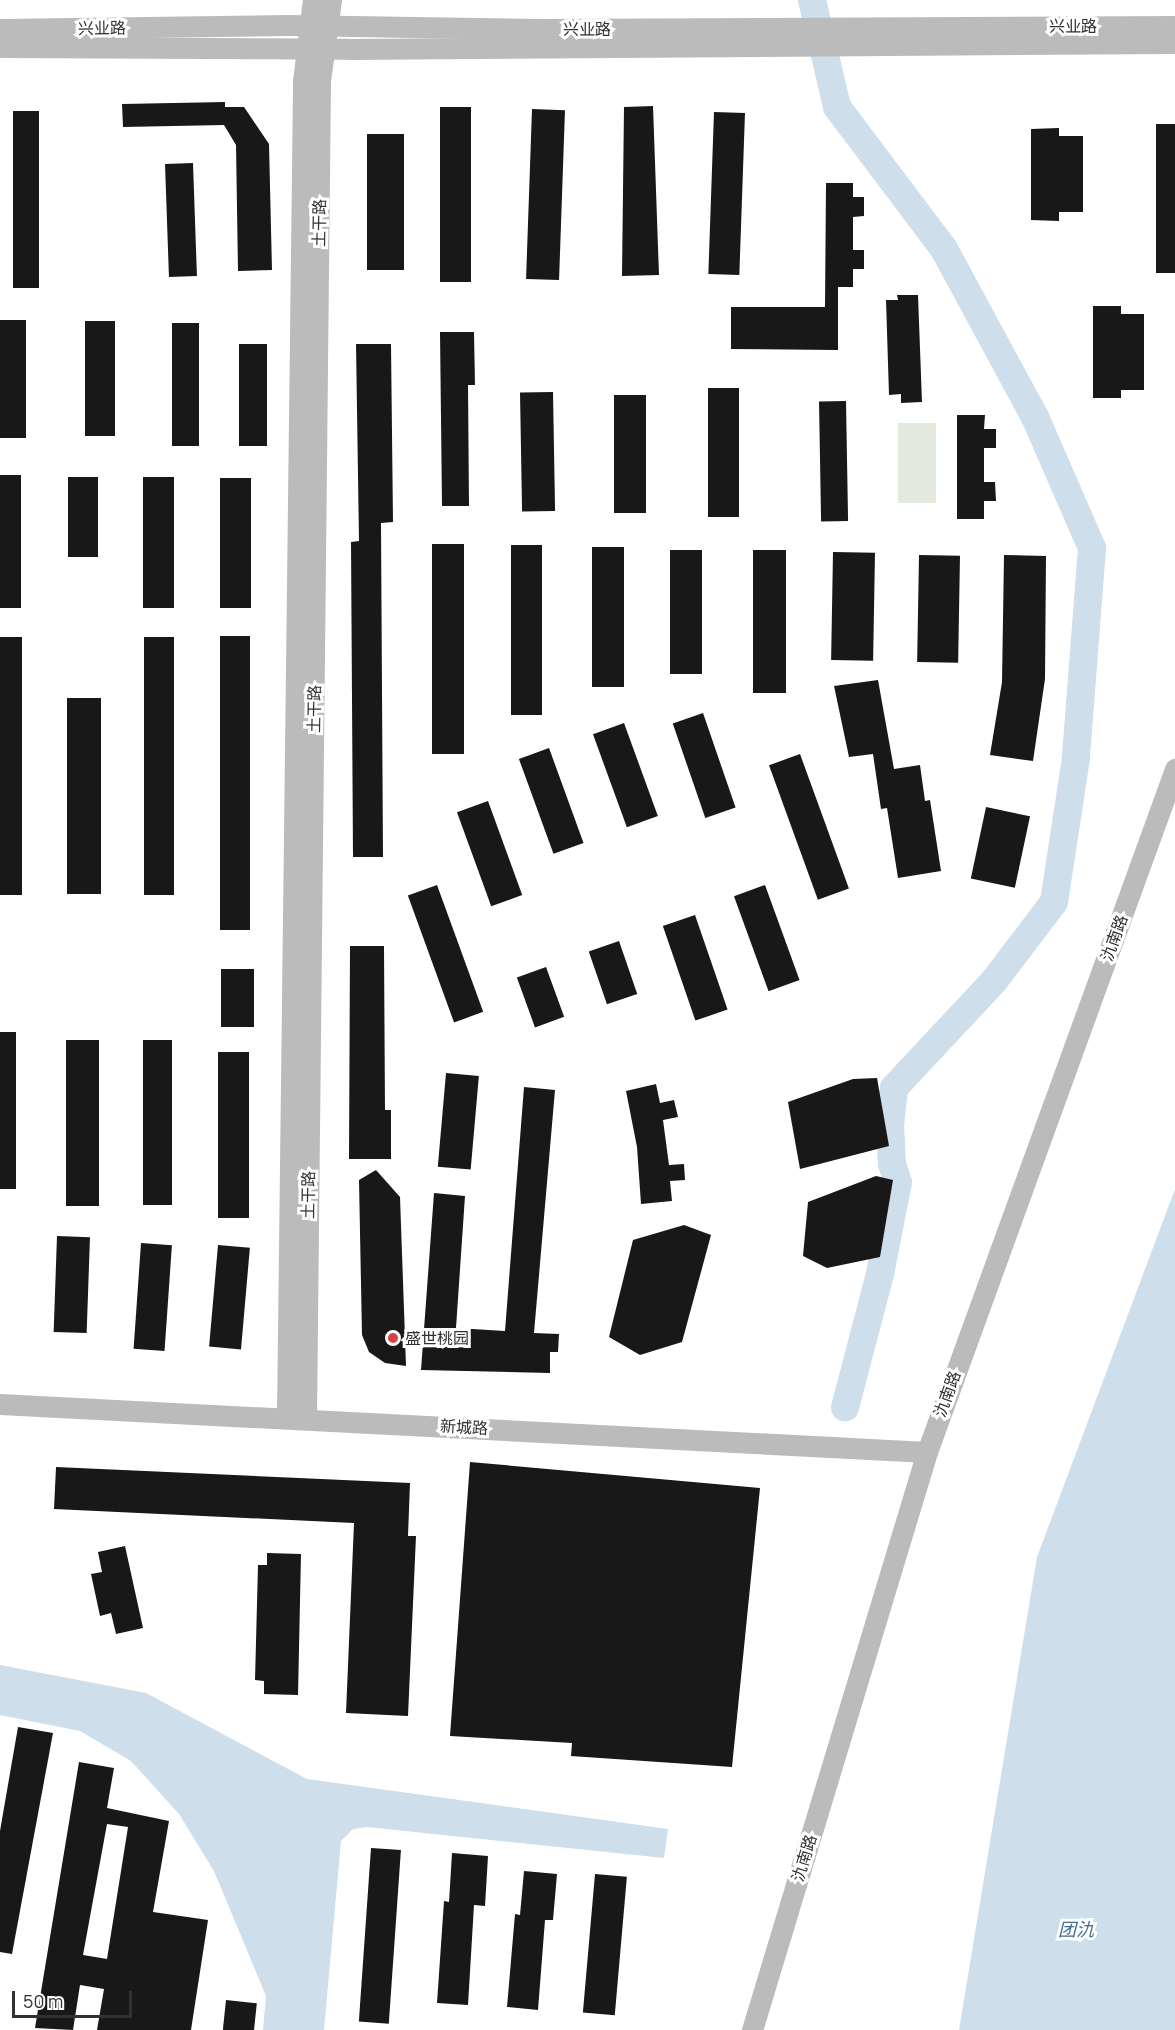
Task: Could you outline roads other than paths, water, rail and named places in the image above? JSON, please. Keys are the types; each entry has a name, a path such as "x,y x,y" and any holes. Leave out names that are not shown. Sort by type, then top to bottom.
{"street":[{"name":"土干路","path":"297,1417 320,81 315,48 318,26 313,0"},
{"name":"土干路","path":"318,26 331,0"},
{"name":"兴业路","path":"0,29 318,26 801,27 839,35 1175,44"},
{"name":"兴业路","path":"0,47 315,48 816,44 839,35 1175,26"},
{"name":"氿南路","path":"752,2030 927,1452 1175,769"},
{"name":"新城路","path":"0,1404 297,1417 927,1452"}],"water":[{"name":"团氿","path":"1175,1189 1175,2030 959,2030 1037,1557"},
{"path":"0,1665 146,1693 307,1779 668,1829 664,1858 367,1827 353,1829 341,1841 324,2030 263,2030 266,1996 214,1871 179,1814 131,1761 80,1731 0,1715"}],"waterway":[{"path":"812,0 837,107 944,249 1035,417 1092,548 1076,758 1054,902 994,981 894,1088 890,1124 892,1164 898,1182 880,1274 845,1407"}],"place":[{"name":"盛世桃园","path":"393,1338"}]}
